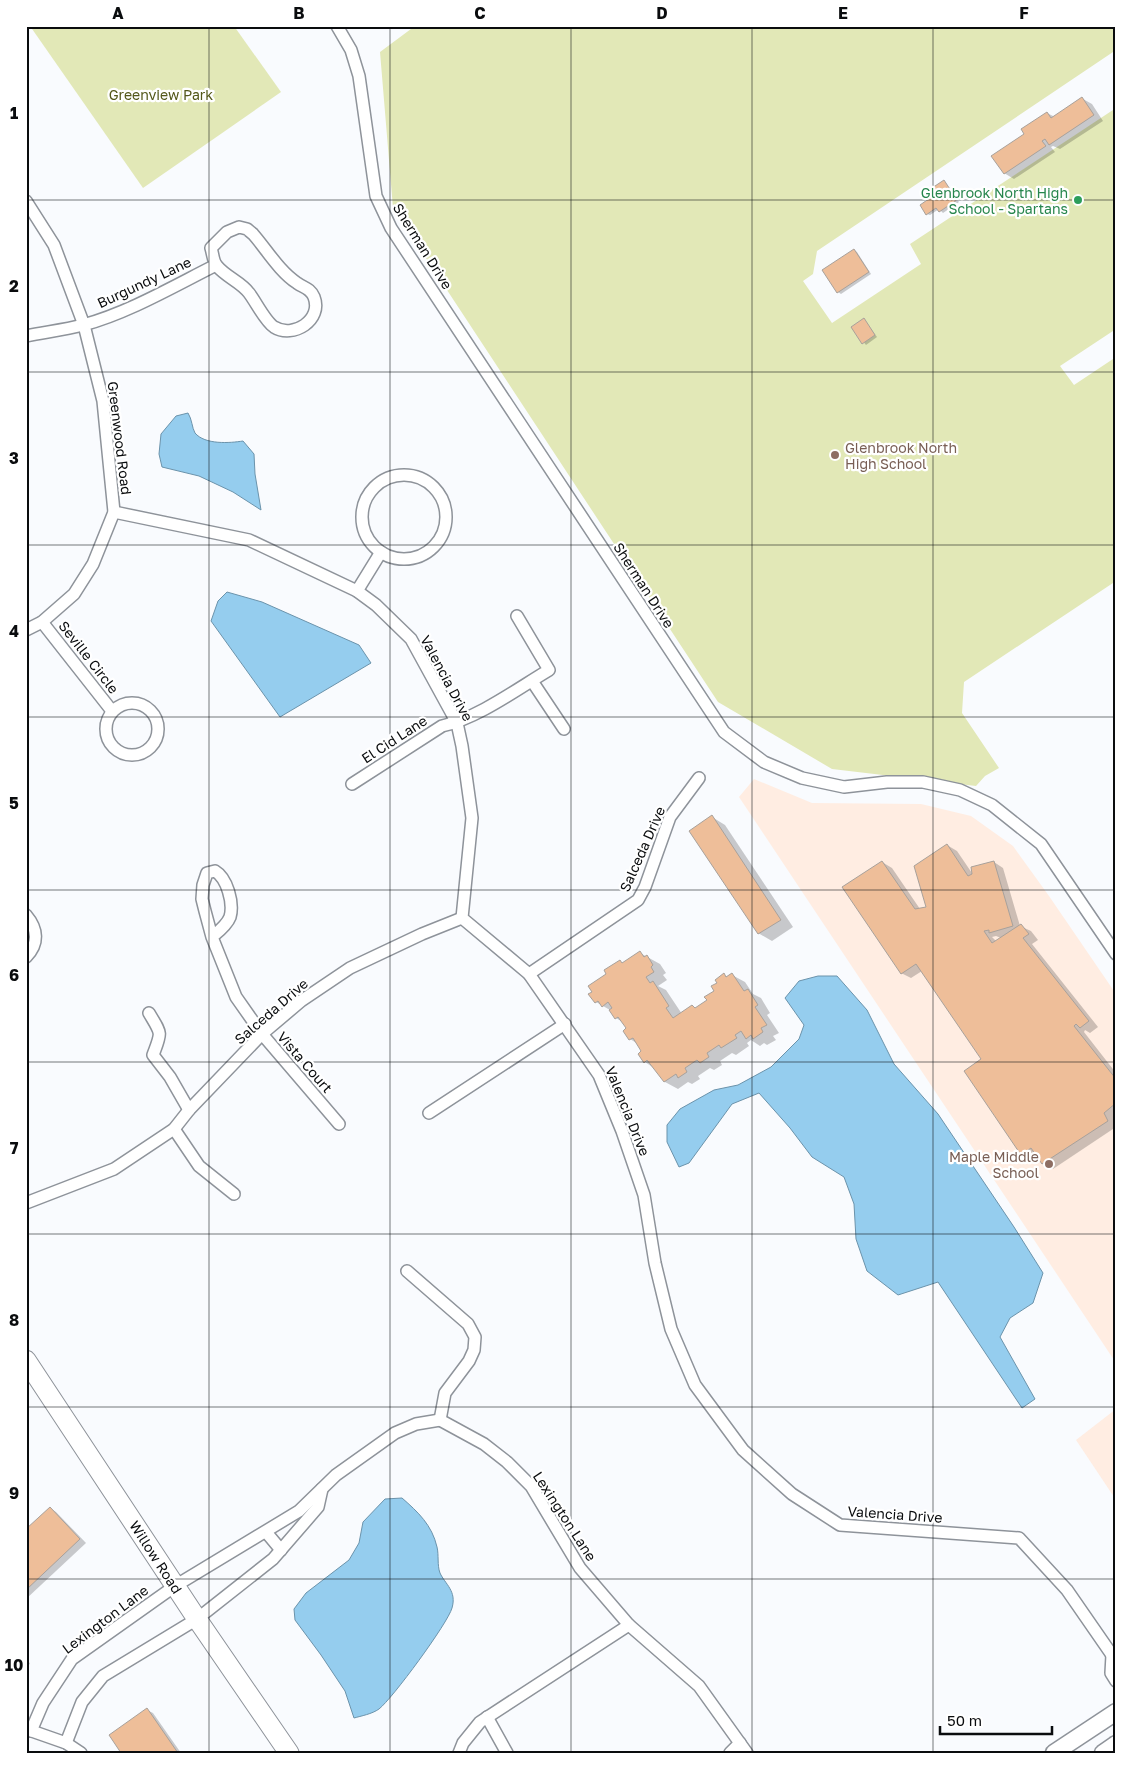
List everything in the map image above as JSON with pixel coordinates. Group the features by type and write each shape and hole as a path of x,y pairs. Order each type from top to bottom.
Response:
{"main road":[{"name":"Willow Road","path":"26,1360 197,1619 289,1753"},
{"path":"1054,1753 1116,1712"},
{"path":"1103,1753 1116,1744"}],"street":[{"name":"Sherman Drive","path":"337,26 351,50 359,76 376,196 391,228 724,732 764,762 802,778 844,786 887,782 923,782 960,790 992,805 1041,844 1116,954"},
{"name":"Greenwood Road","path":"26,201 54,245 84,325 103,400 114,512 93,564 74,594 42,622 26,630"},
{"path":"239,228 247,229 288,275 297,283 308,288 314,298 316,310 312,318 296,330 285,332 273,326 248,291 216,265 211,248 218,239 227,232 239,228"},
{"name":"Burgundy Lane","path":"26,336 84,325 137,305 216,265"},
{"path":"399,474 413,475 427,481 437,490 444,501 445,527 440,540 431,550 420,556 406,559 393,557 381,552 371,542 364,529 362,514 365,500 373,488 385,479 399,474"},
{"name":"Valencia Drive","path":"114,512 249,540 357,591 376,605 411,639 457,723 462,746 472,818 462,918 528,974 600,1075 644,1195 655,1263 671,1329 695,1384 743,1450 792,1494 840,1526 1019,1538 1068,1590 1114,1656 1111,1674 1116,1681"},
{"path":"357,591 381,552"},
{"name":"El Cid Lane","path":"352,784 442,726 457,723 550,670 517,616"},
{"name":"Seville Circle","path":"42,622 112,711"},
{"path":"532,681 564,729"},
{"name":"Seville Circle","path":"126,702 143,704 150,709 158,724 156,740 151,747 135,755 117,751 110,745 106,737 105,727 107,718 112,711 126,702"},
{"name":"Salceda Drive","path":"528,974 638,900 645,887 670,817 699,778"},
{"name":"Vista Court","path":"212,938 230,918 231,904 221,874 215,871 207,873 203,885 202,899 212,938 236,997 262,1034 339,1124"},
{"path":"26,915 32,922 36,939 33,949 26,957"},
{"name":"Salceda Drive","path":"26,1203 114,1169 174,1129 189,1110 262,1034 301,1000 350,968 422,934 462,918"},
{"path":"149,1013 160,1030 161,1037 153,1055 170,1077 189,1110"},
{"path":"429,1113 565,1024"},
{"path":"174,1129 199,1166 234,1194"},
{"path":"407,1271 468,1324 475,1337 474,1350 469,1361 444,1393 440,1420"},
{"name":"Lexington Lane","path":"29,1730 43,1703 72,1659 175,1586 299,1511 336,1475 395,1433 416,1424 440,1420 484,1444 507,1462 530,1486 580,1568 629,1625 699,1686 743,1748"},
{"path":"66,1742 82,1702 103,1676 197,1619 273,1560 318,1507 322,1488"},
{"path":"266,1532 281,1550"},
{"path":"460,1753 463,1743 480,1722 629,1625"},
{"path":"487,1717 507,1753"},
{"path":"29,1730 66,1742 81,1753"},
{"path":"730,1753 743,1748"}],"shaded area":[{"name":"Maple Middle School","path":"754,779 812,803 921,804 971,816 1013,846 1116,994 1116,1363 739,797"},
{"path":"1116,1409 1116,1500 1076,1440"}],"green space":[{"name":"Greenview Park","path":"30,26 234,26 281,92 143,188"},
{"name":"Glenbrook North High School","path":"415,26 1116,26 1116,50 817,251 813,274 803,281 832,323 921,264 910,244 1116,108 1116,329 1060,366 1074,385 1116,357 1116,581 964,682 962,713 999,768 985,776 976,786 832,769 718,702 393,208 380,52"}],"water":[{"path":"188,413 194,431 199,437 218,442 243,441 254,454 261,510 233,492 199,476 162,467 159,454 161,434 176,416"},
{"path":"227,592 262,602 359,645 371,663 280,717 211,621 218,601"},
{"path":"818,976 837,976 867,1010 894,1064 938,1114 1043,1273 1033,1303 1010,1318 1000,1337 1035,1399 1022,1408 938,1282 898,1295 867,1271 856,1239 854,1204 844,1177 812,1157 790,1128 759,1093 732,1104 689,1163 679,1167 667,1142 667,1125 680,1109 714,1090 738,1085 771,1067 799,1039 804,1025 785,998 799,981"},
{"path":"402,1498 419,1514 432,1532 437,1547 440,1573 452,1592 452,1608 431,1644 386,1702 376,1711 354,1718 345,1691 295,1620 294,1609 306,1593 349,1560 359,1543 363,1522 385,1499"}],"building":[{"path":"1082,97 1094,115 1049,145 1045,139 1042,141 1046,146 1004,174 991,156 1024,134 1021,129 1047,112 1051,118"},
{"path":"944,180 957,200 939,212 936,208 926,215 920,205 930,198 926,192"},
{"path":"854,249 869,272 837,293 822,270"},
{"path":"864,318 875,335 862,344 851,327"},
{"path":"712,815 781,920 758,934 689,831"},
{"path":"947,844 968,876 972,874 971,867 994,861 1013,926 989,933 989,930 984,931 992,943 1021,924 1029,934 1023,938 1089,1021 1080,1028 1076,1024 1074,1026 1116,1079 1116,1103 1104,1113 1108,1121 1042,1164 1031,1148 1021,1155 964,1071 981,1059 916,964 901,974 842,887 882,861 915,909 926,907 914,866"},
{"path":"640,951 644,957 647,955 653,965 651,967 654,972 646,977 650,983 653,981 669,1006 666,1008 673,1018 692,1005 695,1008 707,1000 704,997 714,991 711,986 717,983 715,980 724,973 726,977 732,973 744,991 748,989 758,1005 755,1007 767,1025 761,1028 763,1032 753,1039 751,1035 746,1039 741,1031 735,1035 737,1038 721,1048 719,1045 707,1053 709,1057 700,1063 697,1060 685,1068 687,1072 678,1078 676,1074 664,1082 647,1060 644,1063 638,1054 641,1051 633,1038 629,1040 623,1031 626,1028 618,1017 615,1019 609,1010 612,1008 608,1002 602,1007 598,1001 595,1003 588,994 592,992 588,986 606,974 604,970 620,960 622,963"},
{"path":"50,1507 80,1539 26,1590 26,1529"},
{"path":"147,1708 178,1753 121,1753 109,1735"}],"place":[{"name":"Glenbrook North High School - Spartans","path":"1078,200"},
{"name":"Glenbrook North High School","path":"835,455"},
{"name":"Maple Middle School","path":"1049,1164"}]}
